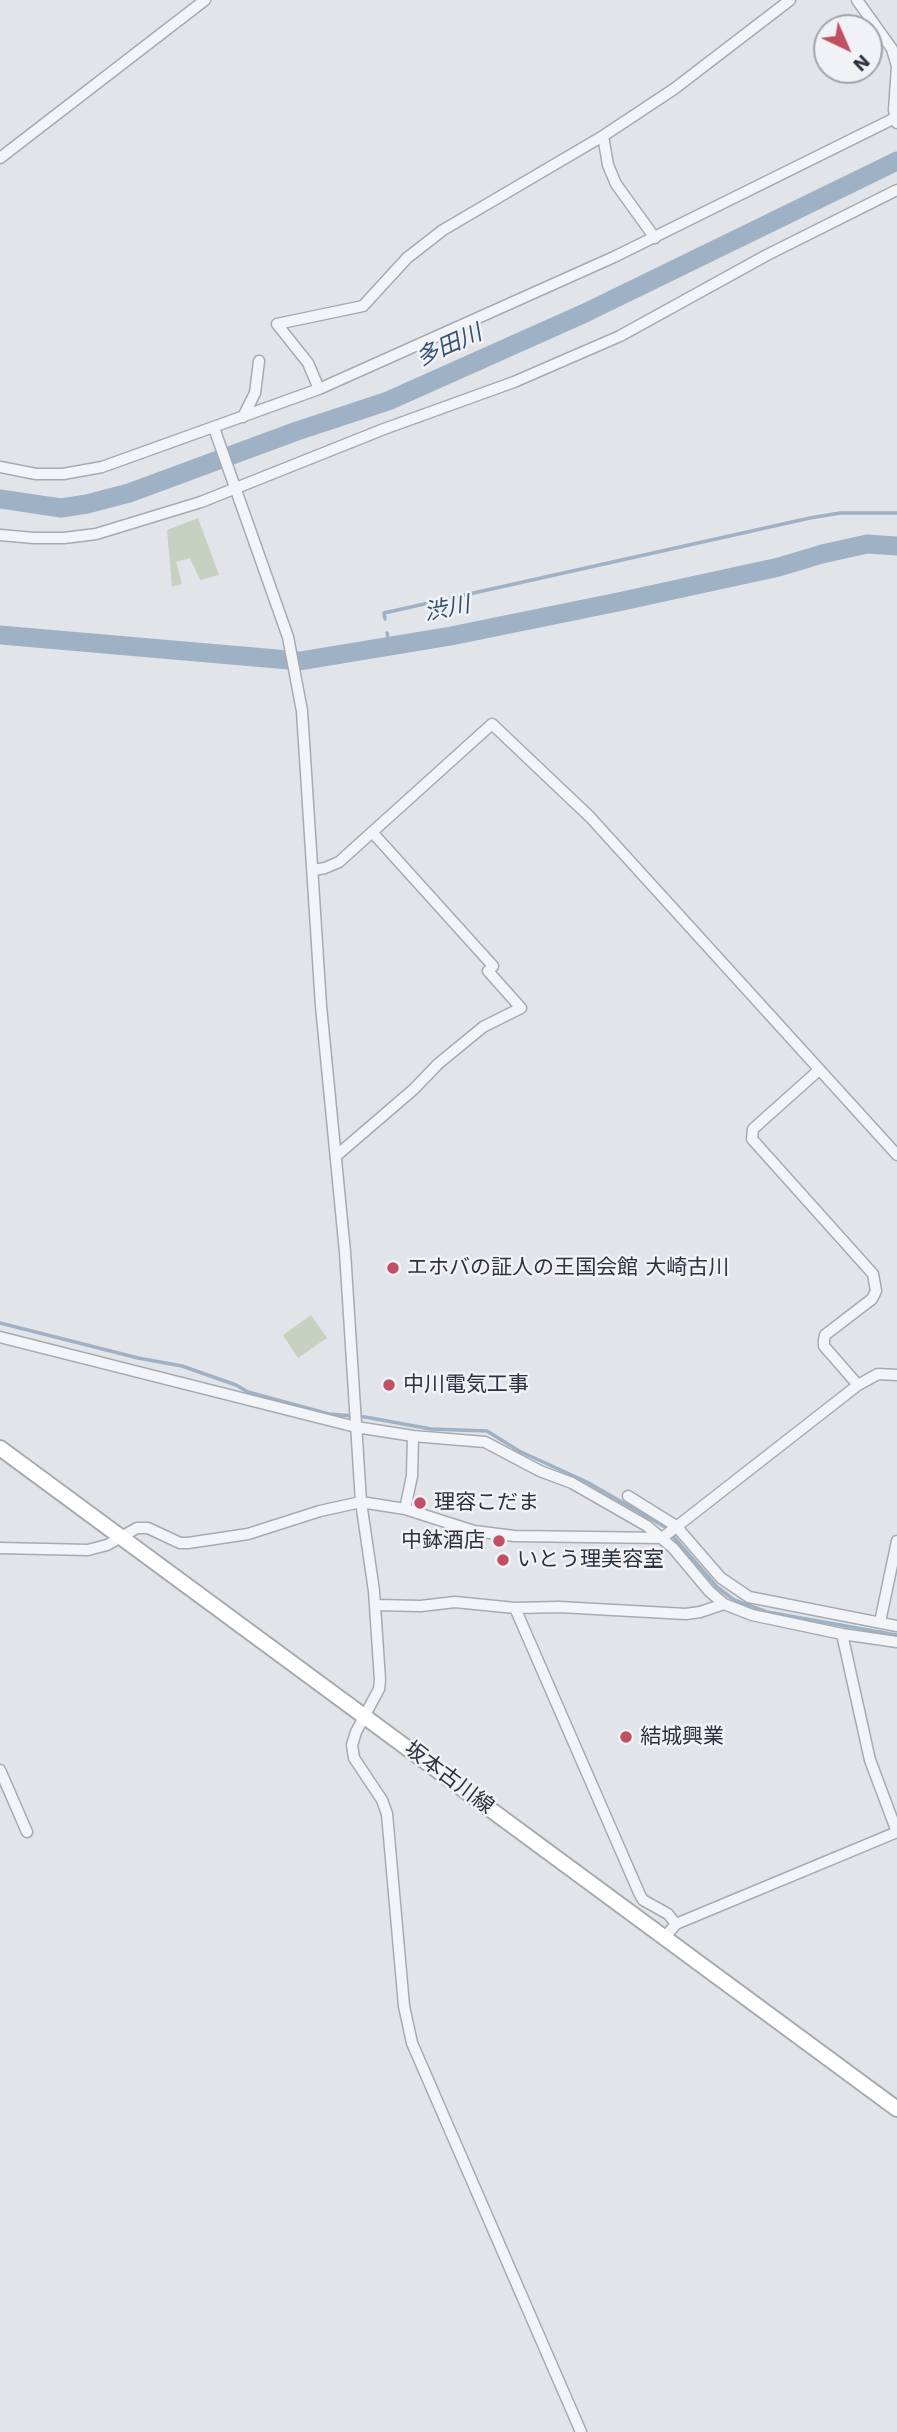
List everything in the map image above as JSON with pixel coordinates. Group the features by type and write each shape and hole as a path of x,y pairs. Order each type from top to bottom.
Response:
{"main road":[{"name":"坂本古川線","path":"0,1448 897,2109"}],"street":[{"path":"0,158 205,0"},
{"path":"319,389 308,363 277,324 363,306 407,258 443,230 603,136 674,89 790,0"},
{"path":"0,467 36,474 63,474 102,467 216,432 243,417 319,389 655,238 896,120 897,66 892,49 857,0"},
{"path":"603,136 608,165 617,184 655,238"},
{"path":"0,535 64,538 96,534 188,506 236,485 514,382 620,335 723,278 897,190"},
{"path":"243,417 255,393 259,361"},
{"path":"216,432 289,641 302,711 321,1006 336,1156 361,1502 375,1605 380,1680 379,1689 352,1745 354,1758 382,1800 387,1814 404,2006 412,2043 581,2432"},
{"path":"314,870 325,869 339,862 492,724 590,817 897,1155"},
{"path":"336,1156 483,1027 521,1008 488,971 493,966 372,832"},
{"path":"819,1070 753,1129 752,1139 873,1274 876,1291 872,1299 825,1335 824,1340 824,1346 858,1385"},
{"path":"0,1337 355,1424 413,1436 485,1443 669,1532 709,1591 724,1604 752,1615 897,1642"},
{"path":"0,1548 88,1550 107,1545 137,1528 148,1528 180,1543 188,1543 248,1534 320,1511 361,1502 405,1509 464,1529 500,1534 669,1532 858,1385 878,1374 897,1375"},
{"path":"405,1509 412,1476 413,1436"},
{"path":"628,1496 721,1578 749,1597 897,1626"},
{"path":"880,1622 897,1541"},
{"path":"375,1605 421,1606 455,1602 515,1608 559,1607 686,1614 724,1604"},
{"path":"515,1608 640,1895 668,1914 676,1924"},
{"path":"665,1937 676,1924 897,1832 870,1760 845,1633 849,1617"},
{"path":"0,1770 27,1832"}],"green space":[{"path":"198,518 219,575 200,580 190,558 176,562 182,584 172,587 167,530"},
{"path":"311,1315 327,1338 298,1358 283,1335"}],"waterway":[{"name":"多田川","path":"0,499 61,508 87,504 129,493 297,431 388,401 585,313 897,161"},
{"path":"385,619 384,613 810,518 840,513 897,513"},
{"name":"渋川","path":"0,635 300,661 451,636 618,602 779,567 867,544 897,546"},
{"path":"387,633 390,647"},
{"path":"0,1323 138,1358 182,1366 236,1385 248,1392 329,1414 365,1417 431,1429 487,1431 519,1451 587,1482 665,1527 717,1587 734,1600 767,1612 897,1635"}],"place":[{"name":"エホバの証人の王国会館 大崎古川","path":"393,1268"},
{"name":"中川電気工事","path":"389,1385"},
{"name":"理容こだま","path":"420,1503"},
{"name":"中鉢酒店","path":"499,1541"},
{"name":"いとう理美容室","path":"503,1560"},
{"name":"結城興業","path":"626,1737"}]}
